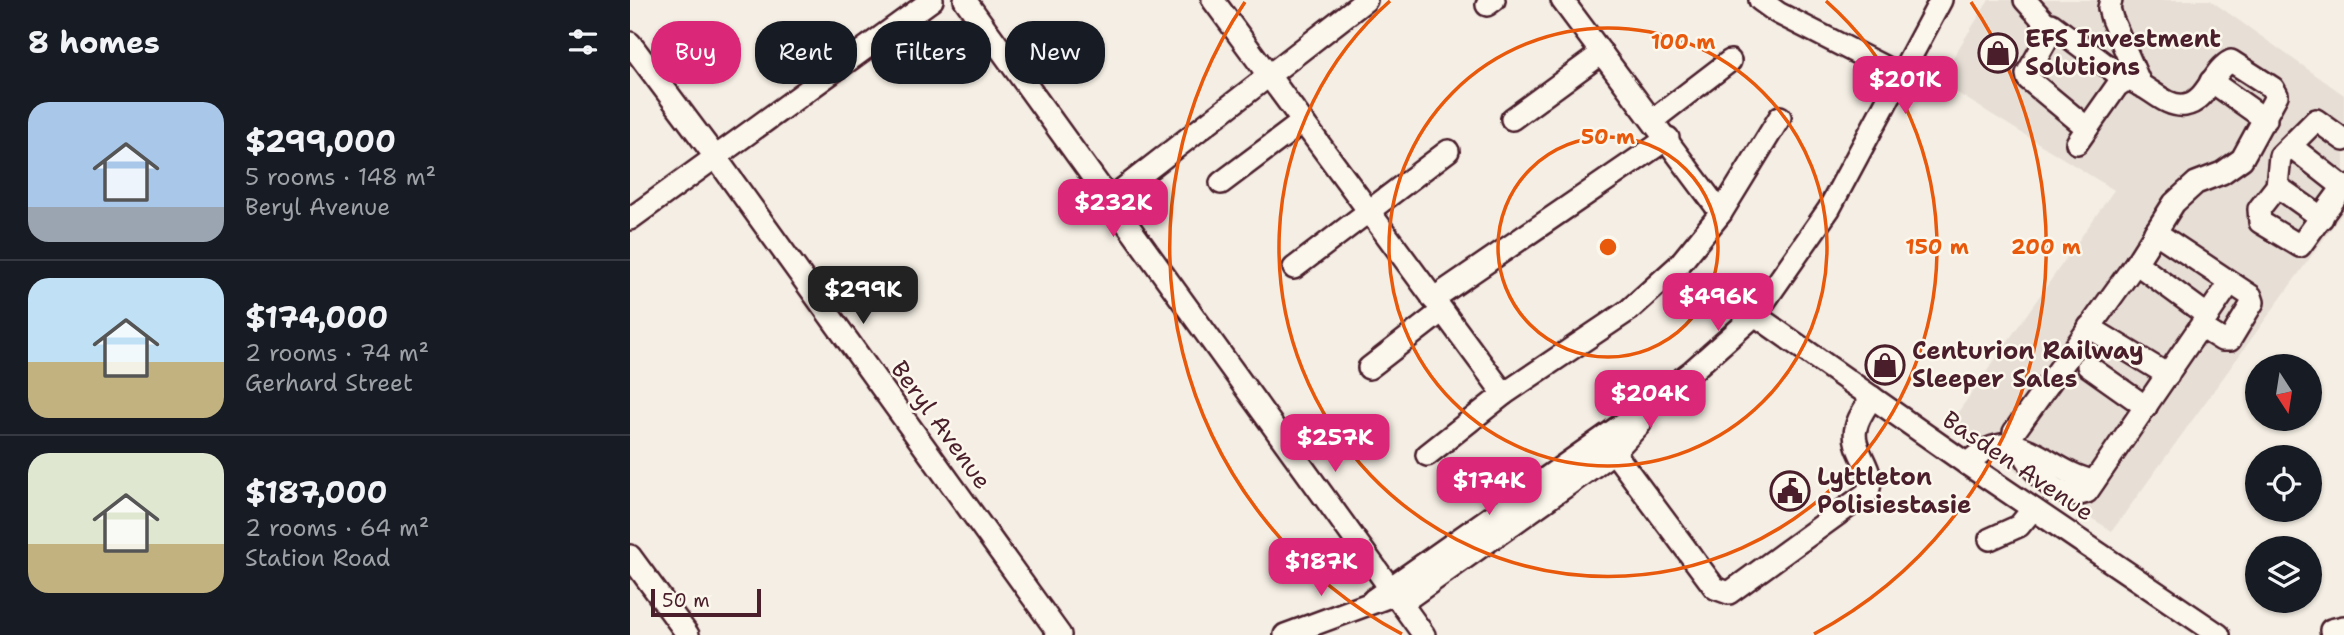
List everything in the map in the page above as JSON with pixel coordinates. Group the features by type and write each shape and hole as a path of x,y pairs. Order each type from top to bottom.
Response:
{"street":[{"path":"630,219 932,0"},
{"path":"965,0 1295,453 1312,469 1400,590 1437,635"},
{"path":"1213,0 1301,123 1504,394"},
{"path":"1110,199 1366,0"},
{"path":"1562,0 1668,138 1721,214"},
{"path":"1760,0 1902,76"},
{"path":"1760,317 1829,209 1941,0"},
{"path":"1285,635 1449,572 1699,377 1760,317 1860,172 1949,0"},
{"path":"1967,464 1977,454 2018,440 2089,327 2184,192 2196,183 2234,167 2254,142 2277,100 2275,90 2236,62 2221,67 2198,99 2189,105 2177,106 2133,83 2051,24 2025,0"},
{"path":"2111,0 2110,14 2133,83"},
{"path":"2051,24 2052,33 2026,74 2082,136 2117,86 2133,83"},
{"name":"Beryl Avenue","path":"630,43 715,155 1059,635"},
{"path":"1512,119 1602,53"},
{"path":"1653,120 1730,61"},
{"path":"2211,81 2266,120"},
{"path":"1427,455 1504,394 1629,310 1678,267 1721,214 1780,117"},
{"path":"2254,142 2286,151 2344,186 2300,246 2264,227 2258,215 2259,209 2277,186 2286,151 2316,120 2344,140"},
{"path":"1221,183 1301,123"},
{"path":"1369,368 1437,305 1668,138"},
{"path":"1294,268 1448,151"},
{"path":"2277,186 2322,218"},
{"path":"2136,263 2204,321 2222,340 2234,337 2253,302 2251,296 2155,232"},
{"path":"2018,440 2081,479 2094,481 2230,283"},
{"name":"Basden Avenue","path":"1760,317 1967,464 2219,635"},
{"path":"2089,327 2168,375"},
{"path":"2088,366 2146,407"},
{"path":"1609,445 1715,588 1729,593 1867,493 1871,475 1855,437 1856,427 1872,397"},
{"path":"1990,539 2018,526 2033,509"},
{"path":"630,556 688,635"},
{"path":"1400,590 1424,635"}],"shaded area":[{"path":"1989,0 2210,0 2344,95 2344,211 2112,531 1947,428 2114,190 1938,81"}],"place":[{"name":"EFS Investment Solutions","path":"1998,53"},
{"name":"Centurion Railway Sleeper Sales","path":"1885,365"},
{"name":"Lyttleton Polisiestasie","path":"1790,491"}]}
